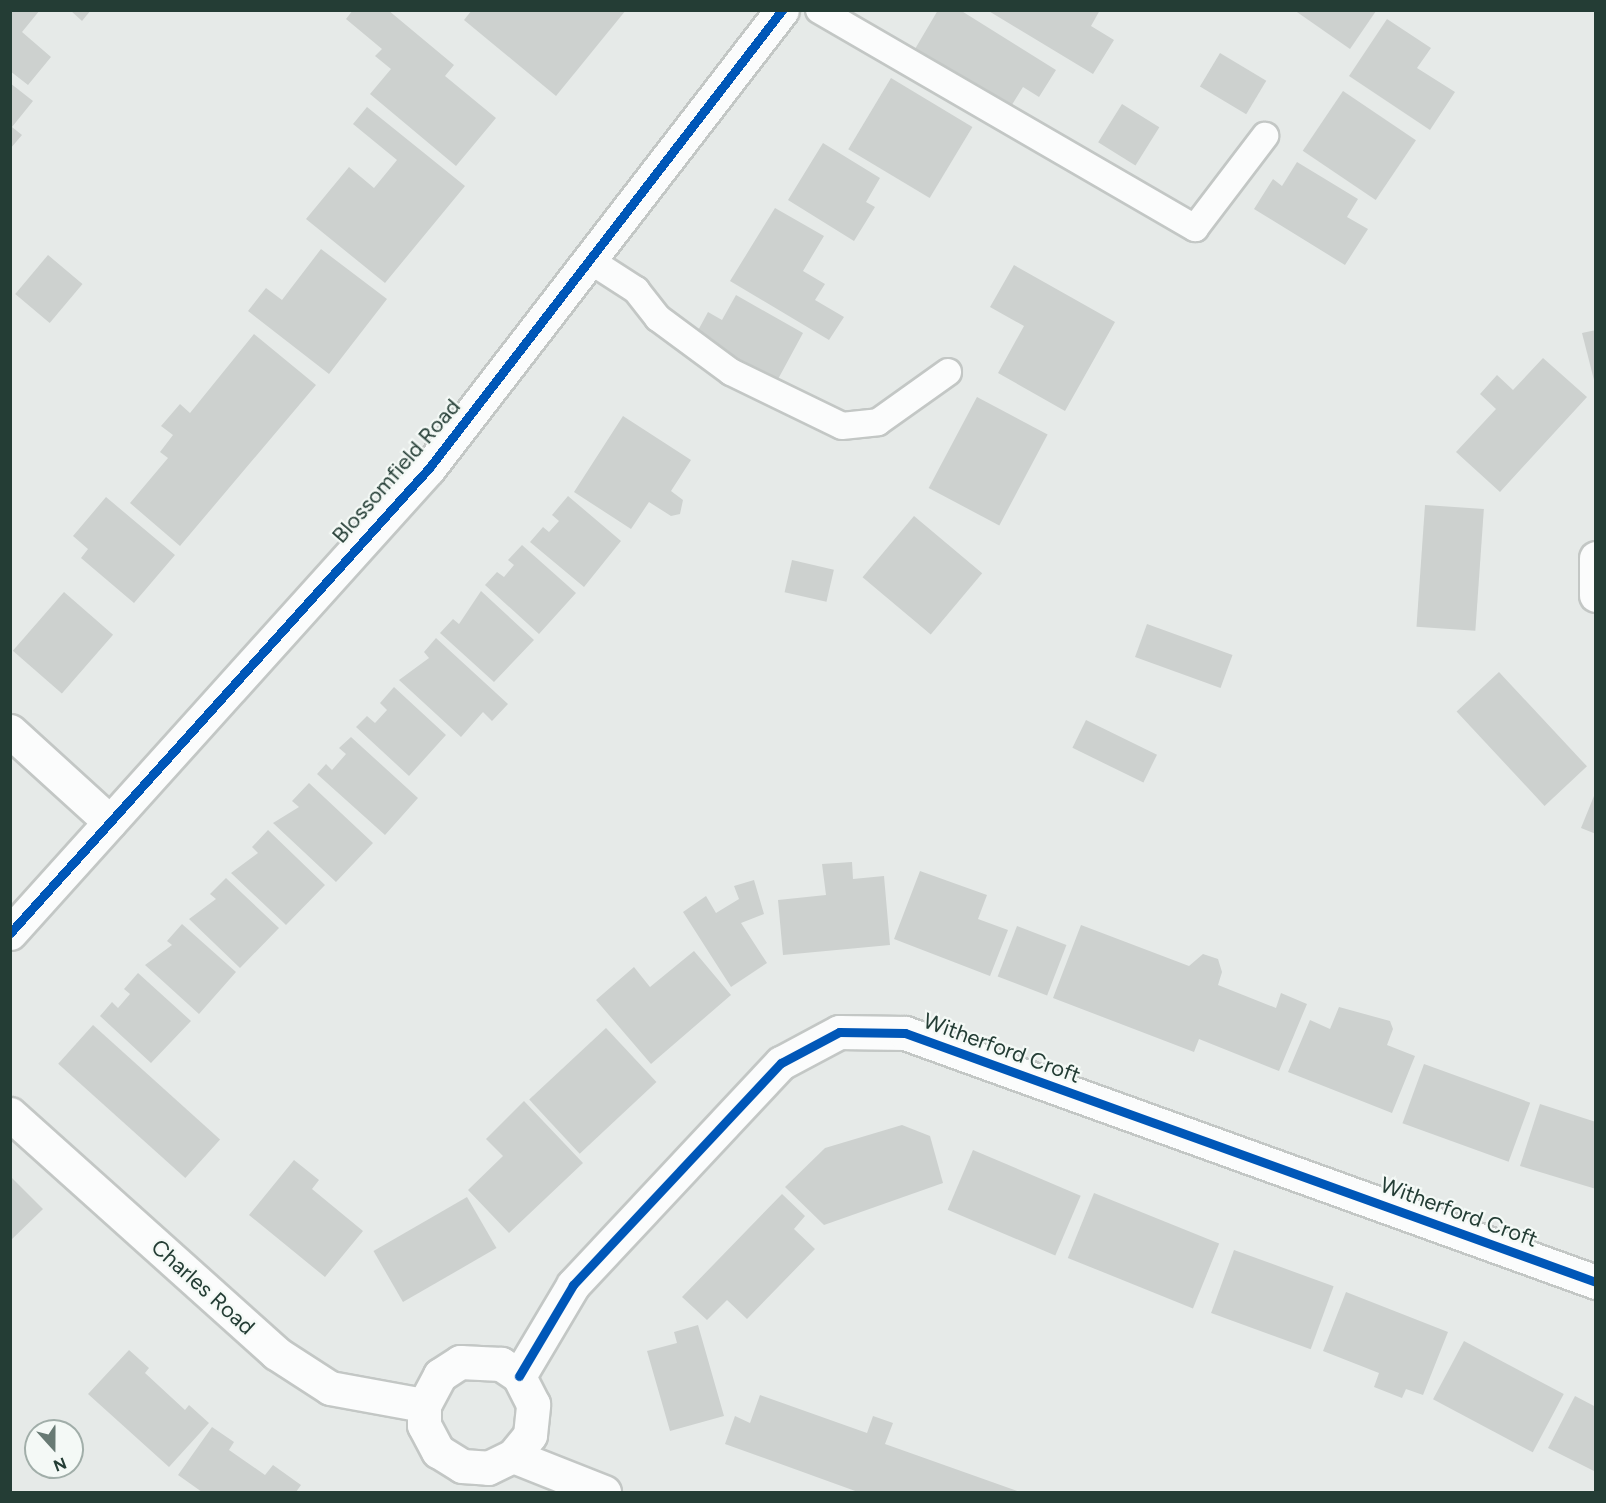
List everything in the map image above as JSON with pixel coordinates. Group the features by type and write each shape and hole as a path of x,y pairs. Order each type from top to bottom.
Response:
{"street":[{"name":"Blossomfield Road","path":"10,933 429,468 591,261 782,10"},
{"path":"1596,558 1596,595"},
{"path":"10,731 110,822"},
{"name":"Witherford Croft","path":"519,1376 573,1285 781,1063 839,1032 904,1033 1596,1282"},
{"name":"Charles Road","path":"10,1114 276,1353 330,1388 424,1405"},
{"path":"460,1362 501,1364 519,1376 533,1404 530,1435 513,1456 488,1468 462,1466 438,1451 424,1425 424,1405 440,1375 460,1362"},
{"path":"513,1456 604,1492"}],"lane":[{"path":"819,10 1195,228 1264,136"},
{"path":"591,261 636,290 658,318 732,372 842,426 878,422 948,372"}],"building":[{"path":"10,10 40,10 22,32 51,57 28,85 10,71"},
{"path":"70,10 91,10 82,21"},
{"path":"353,10 388,10 454,65 445,76 496,118 456,166 370,94 391,69 375,56 382,49 346,19"},
{"path":"472,10 626,10 556,96 464,20"},
{"path":"938,10 960,10 1056,70 1039,97 1023,87 1010,108 915,49"},
{"path":"987,10 1100,10 1091,26 1114,40 1093,74"},
{"path":"1294,10 1375,10 1376,11 1350,49"},
{"path":"1387,19 1431,48 1417,68 1455,92 1430,130 1349,76"},
{"path":"1220,53 1266,81 1246,114 1200,86"},
{"path":"891,78 972,127 930,198 848,149"},
{"path":"10,83 33,101 12,127 22,135 10,149"},
{"path":"1343,91 1416,140 1376,200 1303,151"},
{"path":"1122,104 1159,127 1135,165 1098,142"},
{"path":"367,107 465,186 385,283 306,219 349,167 374,188 397,160 353,124"},
{"path":"823,143 880,178 866,202 875,207 854,241 788,200"},
{"path":"1297,162 1358,199 1347,217 1368,229 1345,265 1254,209 1273,179 1282,186"},
{"path":"775,208 824,236 803,271 825,284 815,300 844,317 829,340 730,281"},
{"path":"321,249 387,299 329,374 248,311 266,288 282,300"},
{"path":"48,255 82,284 50,323 15,294"},
{"path":"1014,265 1115,322 1065,411 998,373 1024,326 990,307"},
{"path":"736,295 803,333 777,381 695,336 708,312 722,320"},
{"path":"1596,330 1596,384 1595,384 1582,333"},
{"path":"254,334 316,385 180,546 130,503 168,458 160,452 173,435 161,426 180,404 190,413"},
{"path":"1543,358 1587,397 1500,492 1456,452 1496,409 1480,394 1497,375 1513,390"},
{"path":"977,397 1048,435 999,526 929,488"},
{"path":"623,416 691,460 671,491 683,500 680,514 671,516 649,502 631,529 574,492"},
{"path":"568,496 621,541 584,587 530,542 543,527 549,532 559,521 552,515"},
{"path":"106,497 175,555 134,603 81,558 88,549 73,536"},
{"path":"1425,505 1484,509 1475,631 1416,627"},
{"path":"914,516 982,573 931,634 863,577"},
{"path":"522,545 576,593 539,634 485,585 497,572 504,577 514,565 508,560"},
{"path":"792,560 834,570 826,602 785,592"},
{"path":"481,591 534,640 494,682 440,633 453,619 459,624"},
{"path":"64,592 113,635 62,694 13,651"},
{"path":"1147,624 1233,655 1221,688 1135,657"},
{"path":"436,638 508,704 492,721 483,712 461,737 399,680 429,658 424,652"},
{"path":"1499,672 1587,766 1545,806 1457,712"},
{"path":"394,687 446,735 409,776 356,727 367,716 375,723 387,710 380,703"},
{"path":"1086,720 1157,755 1143,782 1072,748"},
{"path":"351,737 418,798 385,835 317,774 326,764 332,770 346,754 339,748"},
{"path":"309,783 373,843 336,882 273,823 299,807 292,801"},
{"path":"1596,791 1596,834 1581,828"},
{"path":"268,830 325,885 286,925 231,873 258,853 252,847"},
{"path":"852,862 853,879 884,876 890,945 783,955 778,900 826,895 822,864"},
{"path":"920,871 987,895 978,919 1008,930 990,976 894,939"},
{"path":"226,878 279,928 240,968 189,919 216,899 210,894"},
{"path":"754,880 764,914 741,923 767,963 731,987 683,912 706,896 716,913 739,899 734,886"},
{"path":"182,924 236,972 199,1014 145,965 172,945 167,941"},
{"path":"1081,925 1189,966 1203,954 1218,959 1222,972 1218,985 1276,1008 1281,993 1307,1004 1279,1071 1199,1039 1194,1052 1053,998"},
{"path":"1017,926 1066,945 1047,995 998,976"},
{"path":"694,951 731,995 651,1064 596,1000 634,967 650,987"},
{"path":"138,973 191,1021 151,1063 100,1016 112,1002 118,1008 130,994 124,989"},
{"path":"1339,1007 1390,1021 1393,1029 1387,1045 1415,1056 1392,1113 1288,1072 1310,1020 1330,1029"},
{"path":"93,1025 220,1139 185,1178 58,1064"},
{"path":"606,1028 656,1082 580,1154 529,1100"},
{"path":"1424,1064 1530,1103 1509,1162 1402,1123"},
{"path":"524,1101 583,1163 509,1233 468,1190 503,1156 486,1139"},
{"path":"1540,1104 1596,1122 1596,1189 1520,1166"},
{"path":"902,1125 930,1136 943,1183 824,1225 785,1187 825,1148"},
{"path":"973,1150 1081,1196 1055,1256 948,1210"},
{"path":"294,1160 319,1180 312,1189 363,1231 325,1277 249,1215"},
{"path":"10,1176 43,1209 10,1241"},
{"path":"1094,1193 1219,1244 1193,1308 1068,1258"},
{"path":"782,1194 805,1216 794,1229 815,1249 747,1319 727,1300 707,1320 682,1297"},
{"path":"467,1197 496,1248 403,1302 373,1251"},
{"path":"1234,1250 1334,1286 1311,1349 1211,1313"},
{"path":"1346,1292 1448,1332 1423,1395 1406,1389 1402,1398 1374,1387 1379,1373 1323,1351"},
{"path":"698,1325 724,1416 670,1431 647,1351 677,1343 674,1332"},
{"path":"1464,1341 1564,1394 1533,1452 1433,1399"},
{"path":"129,1350 149,1368 145,1373 185,1410 189,1405 209,1423 169,1467 88,1394"},
{"path":"760,1395 867,1433 873,1416 893,1423 885,1444 1020,1492 858,1492 725,1444 735,1416 750,1423"},
{"path":"1575,1396 1596,1407 1596,1472 1548,1448"},
{"path":"212,1427 234,1442 229,1450 265,1475 273,1465 301,1485 296,1492 202,1492 178,1475"}],"cycle path":[{"path":"10,933 429,468 782,10"},
{"path":"519,1376 573,1285 781,1063 839,1032 905,1033 1596,1282"}]}
